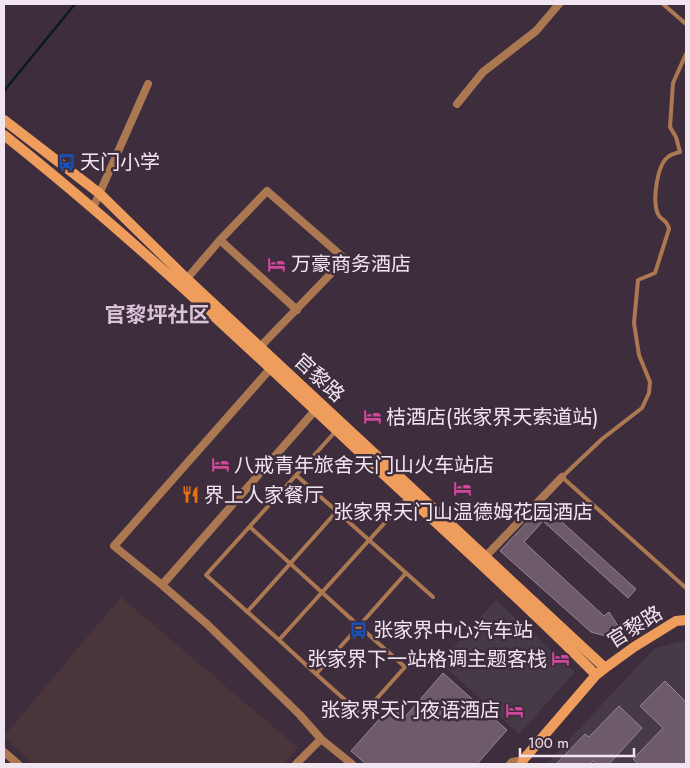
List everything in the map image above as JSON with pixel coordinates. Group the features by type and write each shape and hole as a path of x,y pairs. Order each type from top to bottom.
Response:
{"main road":[{"name":"官黎路","path":"7,122 99,193 184,282 482,560 596,675"},
{"name":"官黎路","path":"4,135 184,282"},
{"name":"官黎路","path":"257,350 270,369 318,407 336,430 408,497 605,668"},
{"name":"官黎路","path":"522,762 596,675 634,647 676,621 686,620"}],"street":[{"path":"457,104 483,72 536,31 560,4"},
{"path":"92,208 148,84"},
{"path":"184,282 267,190 345,259 257,350"},
{"path":"220,240 297,310"},
{"path":"270,369 114,546 208,625 300,714 321,739 352,764"},
{"path":"162,585 318,407"},
{"path":"482,560 562,477"},
{"path":"296,764 321,739"},
{"path":"4,752 18,764"},
{"path":"510,764 512,762 522,762"}],"lane":[{"path":"663,4 686,24"},
{"path":"686,54 673,83 671,100 670,127 676,137 680,152 667,157 661,167 654,196 658,215 667,222 669,230 655,273 638,280 634,322 639,355 650,382 649,393 642,408 602,439 562,477 686,588"},
{"path":"250,527 406,667 362,715 206,575 336,430"},
{"path":"296,474 433,597"},
{"path":"279,640 408,497"},
{"path":"247,612 337,511"},
{"path":"316,674 406,573"}],"shaded area":[{"path":"121,597 298,748 284,764 33,764 4,736"},
{"path":"496,600 575,672 519,734 440,662"},
{"path":"686,640 686,764 546,764 655,648"}],"building":[{"path":"543,505 636,589 628,598 543,521 524,542 604,616 609,612 622,632 613,638 591,632 500,551"},
{"path":"443,673 507,730 477,764 366,764 351,751 391,706 404,718"},
{"path":"665,681 686,702 686,764 638,764 633,759 663,728 640,706"},
{"path":"619,706 642,728 609,764 597,764 593,761 590,764 556,764 585,734 589,737"}],"waterway":[{"path":"4,91 75,4"}],"place":[{"name":"天门小学","path":"66,162"},
{"name":"万豪商务酒店","path":"277,264"},
{"name":"桔酒店(张家界天索道站)","path":"372,417"},
{"name":"八戒青年旅舍天门山火车站店","path":"220,465"},
{"name":"张家界天门山温德姆花园酒店","path":"463,488"},
{"name":"界上人家餐厅","path":"190,495"},
{"name":"张家界中心汽车站","path":"359,630"},
{"name":"张家界下一站格调主题客栈","path":"561,659"},
{"name":"张家界天门夜语酒店","path":"514,710"}],"district":[{"name":"官黎坪社区","path":"157,315"}]}
